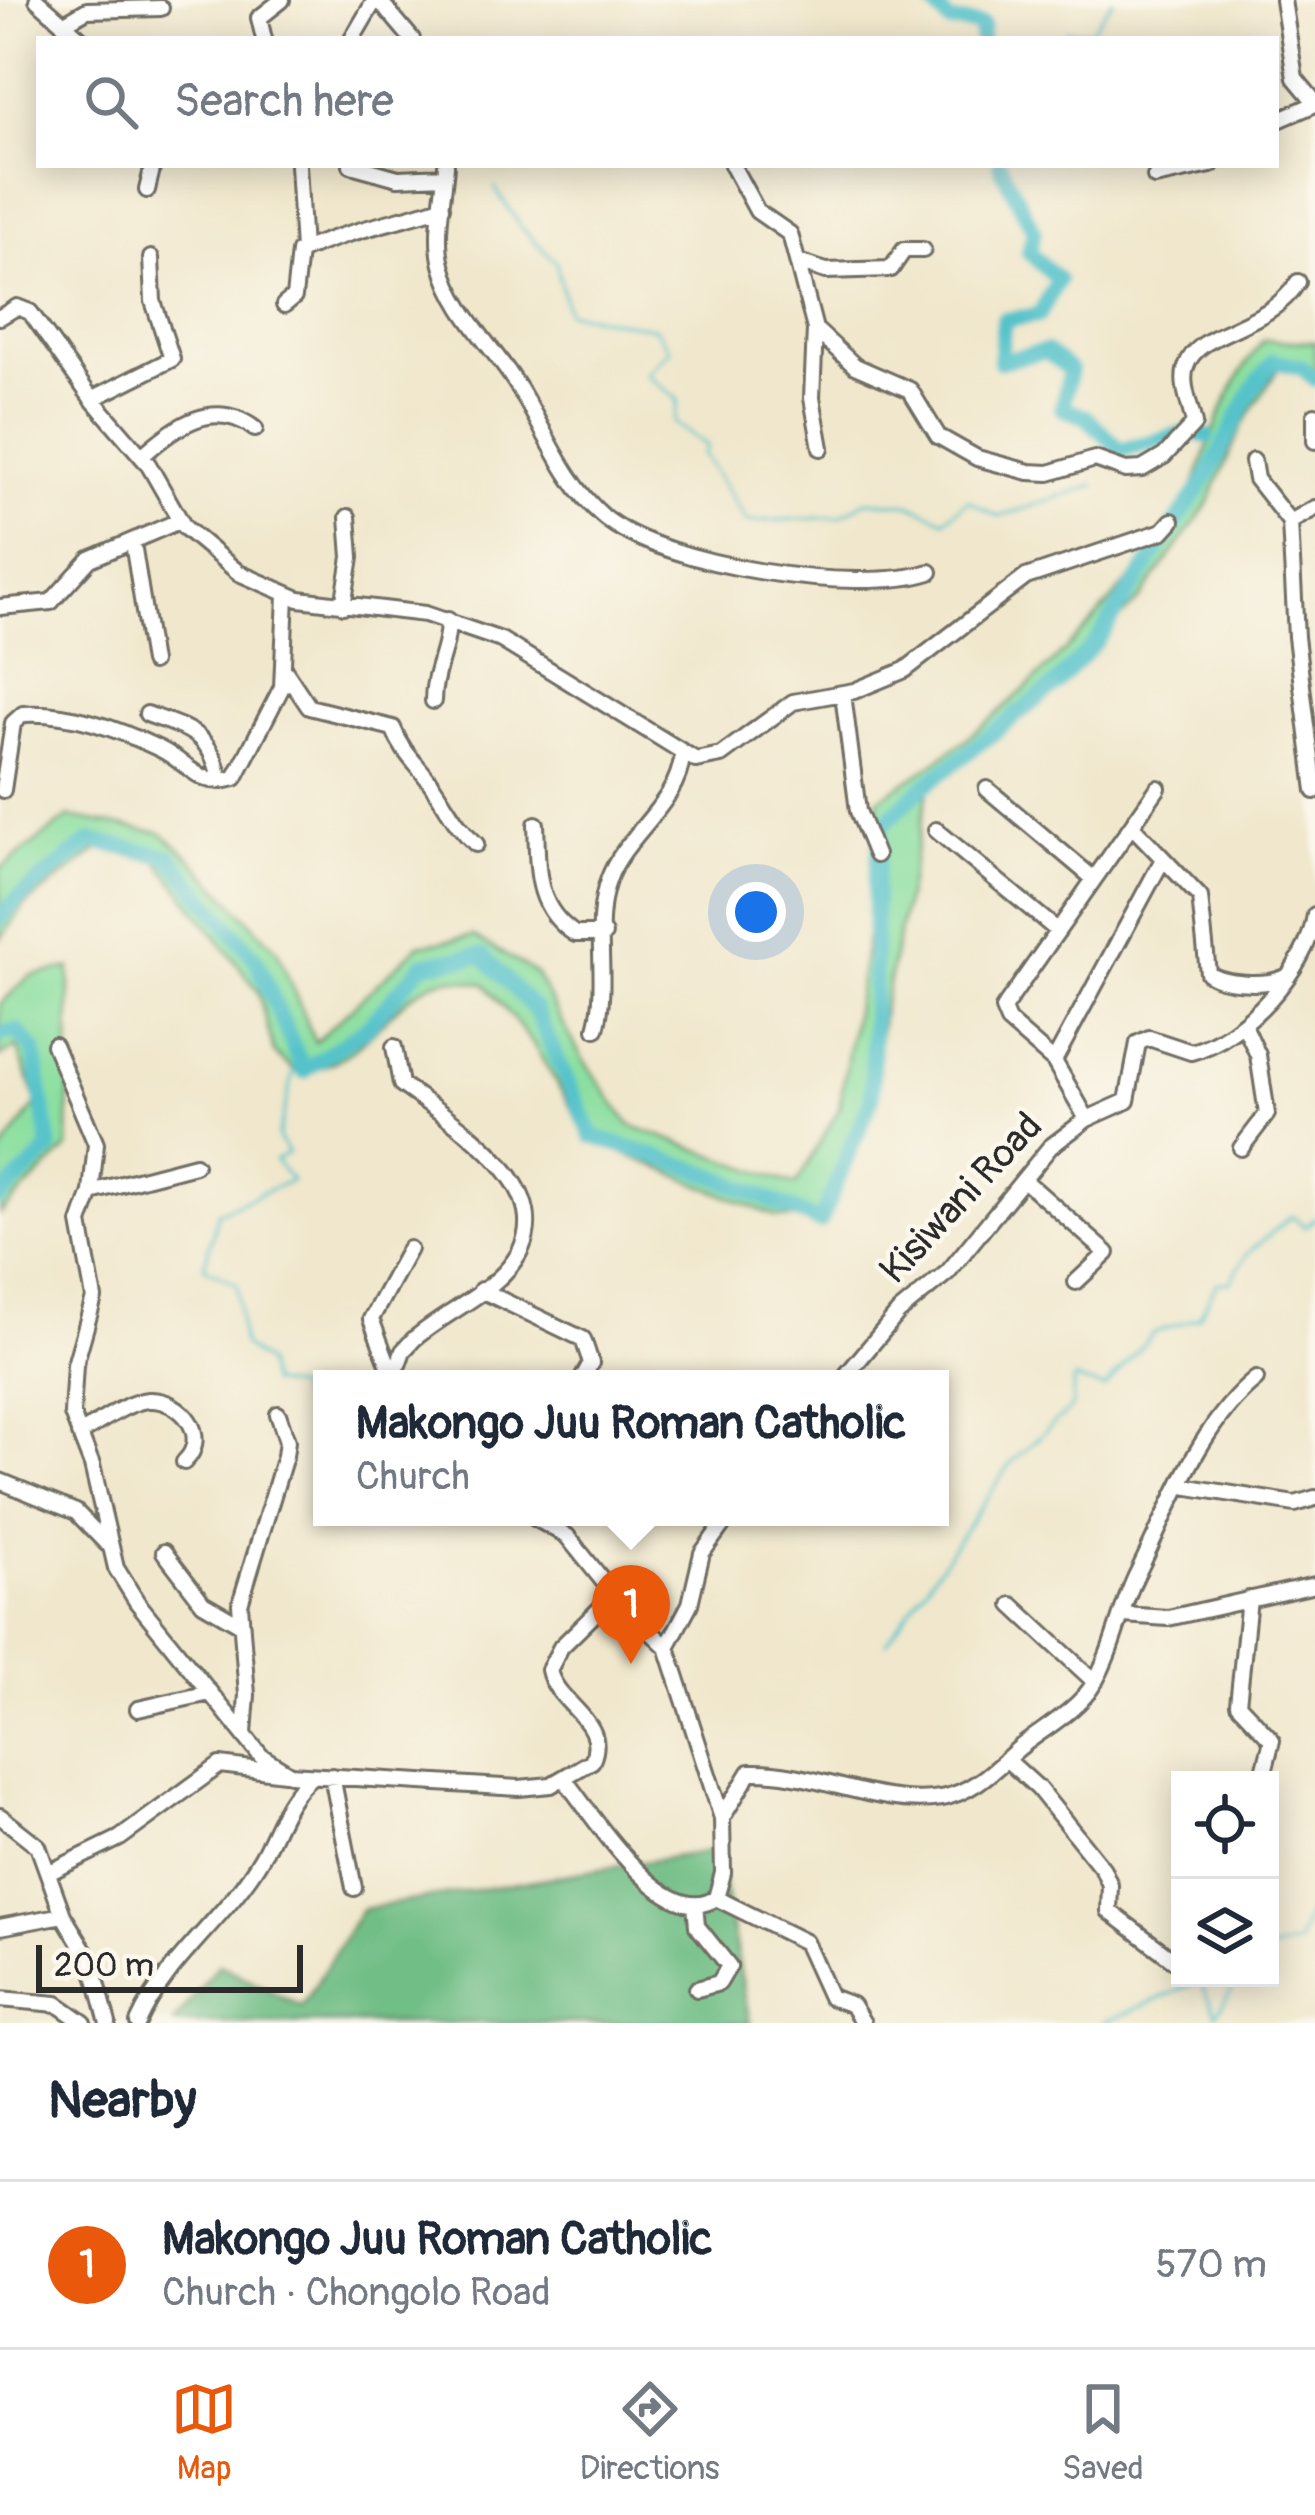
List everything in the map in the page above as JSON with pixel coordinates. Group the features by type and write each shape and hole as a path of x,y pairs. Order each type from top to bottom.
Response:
{"street":[{"path":"37,0 77,36"},
{"path":"263,36 259,18 282,0"},
{"path":"354,36 377,0 409,36"},
{"path":"1279,120 1315,103 1283,67 1283,0"},
{"path":"63,24 87,10 161,8"},
{"path":"147,190 152,168"},
{"path":"284,305 293,300 294,264 303,250 298,168"},
{"path":"362,168 398,178 446,170 440,248 451,286 560,460 601,514 646,543 756,571 880,578 930,572"},
{"path":"734,168 757,211 790,234 815,329 812,398 821,448"},
{"path":"1155,177 1197,168"},
{"path":"303,250 371,230 408,213 442,207"},
{"path":"797,262 826,271 891,269 904,250 923,250"},
{"path":"92,399 172,359 153,301 151,258"},
{"path":"815,329 855,366 910,390 938,436 1003,468 1049,473 1095,459 1126,470 1142,469 1190,432 1185,369 1194,352 1207,340 1261,320 1287,300 1298,282"},
{"path":"0,317 17,307 30,312 92,399 142,456 179,521 239,573 286,596 448,620 534,656 614,705 682,757 714,759 793,702 843,694 905,670 1026,577 1163,531 1172,521"},
{"path":"142,456 174,429 210,415 227,415 255,429"},
{"path":"1315,416 1315,441"},
{"path":"1253,461 1263,490 1290,522 1297,637 1312,726 1315,791"},
{"path":"1290,522 1315,508"},
{"path":"343,606 352,557 348,518"},
{"path":"0,607 51,602 90,559 179,521"},
{"path":"133,543 152,662"},
{"path":"3,790 13,723 22,714 79,720 162,749 193,776 220,781 241,773 278,701 285,671 286,596"},
{"path":"433,701 434,674 448,646 448,620"},
{"path":"285,671 309,707 393,728 404,757 438,793 456,827 476,844"},
{"path":"843,694 858,811 876,855"},
{"path":"147,714 201,734 212,750 220,781"},
{"path":"596,1029 603,1004 604,892 612,869 674,783 682,757"},
{"path":"1087,1119 1054,1061 1008,1021 1003,1009 1158,788"},
{"path":"987,789 1094,880"},
{"path":"536,824 537,877 548,910 574,934 604,934"},
{"path":"1132,826 1200,897 1208,973 1215,980 1272,983 1288,976"},
{"path":"936,830 1058,931"},
{"path":"1054,1061 1163,859"},
{"name":"Kisiwani Road","path":"850,1370 898,1313 947,1272 1050,1147 1087,1119 1127,1100 1136,1046 1143,1040 1191,1052 1244,1025 1309,945 1315,915"},
{"path":"1241,1148 1268,1114 1258,1055 1244,1025"},
{"path":"54,1045 93,1133 91,1192 80,1238 94,1298 71,1402 95,1475 110,1549 137,1602 262,1756 290,1774"},
{"path":"394,1047 401,1084 463,1129 509,1171 521,1192 522,1241 505,1272 414,1339 397,1370"},
{"path":"91,1192 194,1165"},
{"path":"1024,1180 1107,1253 1076,1282"},
{"path":"390,1370 371,1319 409,1249"},
{"path":"481,1290 584,1339 591,1363 587,1370"},
{"path":"722,1818 750,1772 939,1798 969,1788 1078,1702 1095,1682 1137,1573 1223,1409 1256,1379"},
{"path":"79,1434 141,1401 156,1400 190,1422 198,1433 197,1444 184,1462"},
{"path":"244,1733 247,1695 241,1624 245,1580 285,1456 287,1441 278,1414"},
{"path":"0,1481 76,1512 110,1549"},
{"path":"1183,1486 1295,1504 1315,1498"},
{"path":"558,1526 667,1647 722,1818 723,1873 716,1898"},
{"path":"667,1647 690,1604 702,1553 722,1526"},
{"path":"164,1552 203,1604 241,1624"},
{"path":"1124,1615 1168,1618 1315,1586"},
{"path":"48,1873 120,1838 220,1765 311,1777 519,1788 564,1779 592,1761 596,1738 590,1724 560,1694 549,1670 562,1647 615,1594"},
{"path":"1250,1599 1237,1691 1240,1709 1272,1741 1264,1771"},
{"path":"1012,1605 1095,1682"},
{"path":"138,1708 211,1693"},
{"path":"1006,1759 1038,1788 1103,1869 1110,1885 1109,1911 1171,1958"},
{"path":"332,1776 354,1888"},
{"path":"139,2023 160,1978 245,1884 297,1790 311,1777"},
{"path":"564,1779 650,1881 673,1901 695,1905 716,1898 805,1942 830,1997 852,2006 863,2023"},
{"path":"0,1816 38,1846 63,1915 92,1963 108,2023"},
{"path":"695,1905 697,1926 729,1966 718,1982 697,1989"},
{"path":"0,1927 63,1915"},
{"path":"0,1999 57,2004 84,2023"}],"green space":[{"path":"1264,340 1315,342 1315,380 1283,361 1242,426 1208,504 1139,600 1023,711 931,777 883,1010 872,1101 824,1221 777,1217 590,1139 533,1044 485,984 451,979 427,986 343,1057 297,1073 274,1053 258,991 158,861 99,849 25,905 0,939 0,869 69,817 162,833 277,950 315,1042 419,945 474,936 535,973 582,1058 630,1125 796,1185 839,1109 880,857 878,799 948,753 1011,702 1162,546 1179,521 1235,383"},
{"path":"70,968 68,1148 0,1214 0,1154 37,1103 17,1047 0,1057 0,1004 30,976"},
{"path":"717,1850 750,2023 174,2023 219,1964 302,2007 361,1909"}],"waterway":[{"path":"929,0 950,22 983,25 981,36"},
{"path":"1064,36 1067,31 1091,31 1113,0"},
{"path":"1002,168 1034,231 1029,252 1058,280 1039,315 1004,320 1000,361 1046,351 1070,370 1062,408 1086,417 1121,450 1190,432 1207,436"},
{"path":"495,188 521,227 556,262 567,312 655,328 670,350 646,374 678,400 674,423 707,446 703,454 747,522 839,517 866,501 909,504 945,520 968,500 999,517 1095,485"},
{"path":"0,919 15,901 91,841 170,857 256,960 304,1071 367,1027 423,964 482,955 535,1010 592,1136 710,1174 820,1222 872,1098 875,885 882,826 918,791 1054,686 1096,642 1207,477 1253,388 1274,361 1302,368 1315,379"},
{"path":"0,1034 17,1031 34,1050 50,1149 0,1197"},
{"path":"297,1056 278,1138 288,1153 275,1161 292,1180 218,1212 204,1267 237,1284 242,1345 265,1363 269,1383 295,1388 313,1418"},
{"path":"887,1642 1012,1462 1072,1407 1074,1379 1105,1388 1153,1333 1199,1317 1217,1282 1230,1282 1247,1254 1291,1216 1306,1227 1315,1218"},
{"path":"1279,1949 1297,1944 1315,1896"},
{"path":"1103,2023 1186,1987"},
{"path":"1203,1987 1216,2014 1234,1987"}],"place":[{"name":"Makongo Juu Roman Catholic","path":"631,1664"}]}
